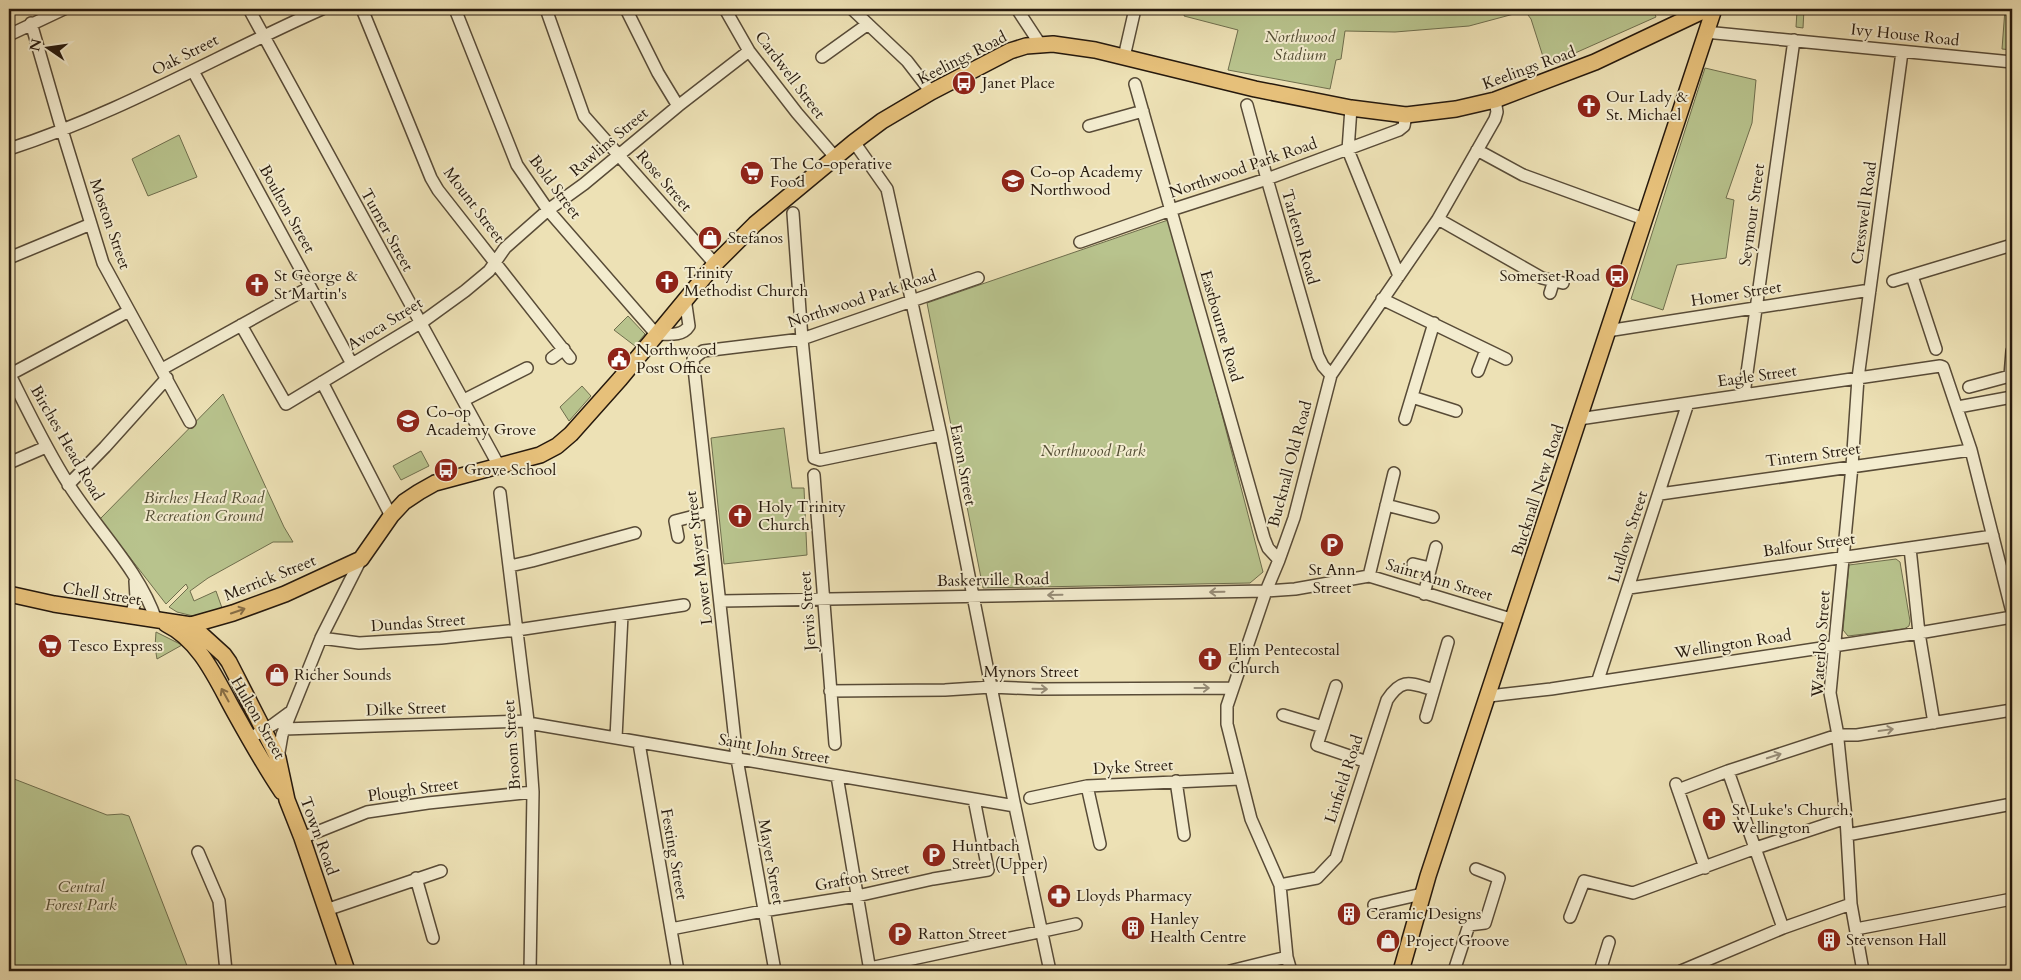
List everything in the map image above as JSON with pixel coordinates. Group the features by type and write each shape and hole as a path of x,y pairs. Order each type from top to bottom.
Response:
{"main road":[{"name":"Keelings Road","path":"361,559 391,516 404,502 436,483 540,455 557,446 571,434 602,399 715,264 755,224 835,157 882,121 931,92 1010,51 1040,44 1095,50 1255,89 1351,108 1406,115 1456,110 1495,100 1595,62 1707,9"},
{"name":"Bucknall New Road","path":"1401,967 1422,894 1489,696 1714,9"},
{"name":"Merrick Street","path":"199,626 285,594 361,559"},
{"name":"Chell Street","path":"9,594 54,604 199,626"},
{"name":"Hulton Street","path":"158,620 182,634 200,654 256,735 278,758"},
{"path":"199,626 200,654"},
{"name":"Hulton Street","path":"199,626 229,662 256,735 265,767 287,800"},
{"name":"Town Road","path":"278,758 287,800 302,838 347,971"}],"street":[{"path":"9,34 64,9"},
{"name":"Turner Street","path":"248,9 499,466"},
{"name":"Oak Street","path":"9,149 110,110 322,9"},
{"name":"Mount Street","path":"362,9 431,178 438,190 492,256 567,354 552,358"},
{"name":"Bold Street","path":"455,9 516,165 548,210 656,334"},
{"name":"Rose Street","path":"546,9 584,116 715,264"},
{"path":"626,9 658,73 678,106"},
{"name":"Cardwell Street","path":"724,9 749,51 797,113 835,157"},
{"path":"852,9 906,61 931,92"},
{"path":"1017,9 1040,44"},
{"path":"1124,57 1135,9"},
{"name":"Moston Street","path":"31,24 104,263 190,422"},
{"path":"822,57 868,24"},
{"name":"Ivy House Road","path":"1706,32 2012,62"},
{"name":"Seymour Street","path":"1744,394 1794,40"},
{"name":"Rawlins Street","path":"495,262 505,248 548,210 584,184 678,106 749,51"},
{"name":"Cresswell Road","path":"1858,378 1902,52"},
{"name":"Boulton Street","path":"193,71 352,364"},
{"name":"Eastbourne Road","path":"1139,89 1143,111 1264,538 1268,548 1279,560"},
{"name":"Bucknall Old Road","path":"1291,971 1287,958 1280,885 1251,819 1226,724 1227,706 1266,590 1294,518 1331,375 1438,219 1496,119 1495,100"},
{"name":"Tarleton Road","path":"1248,105 1267,179 1318,356 1323,366 1331,375"},
{"path":"1351,108 1348,150 1399,276"},
{"path":"1089,126 1143,111"},
{"name":"Northwood Park Road","path":"1080,242 1348,150 1399,130 1404,126 1406,115"},
{"name":"Eaton Street","path":"854,142 887,189 940,434 1050,971"},
{"path":"1477,150 1523,175 1644,219"},
{"path":"793,213 802,339 814,458 820,460 940,434"},
{"path":"1438,219 1542,278 1559,282 1550,293"},
{"path":"9,258 91,224"},
{"path":"781,228 794,226"},
{"path":"1893,281 2012,245"},
{"name":"Avoca Street","path":"240,325 286,404 419,323 489,271 495,262"},
{"path":"1912,276 1936,349"},
{"name":"Northwood Park Road","path":"696,355 703,351 802,339 978,278"},
{"path":"68,484 105,447 165,374 240,325 310,287"},
{"name":"Homer Street","path":"1607,331 1870,290"},
{"path":"656,334 681,334 687,330 689,326 685,298"},
{"path":"1382,299 1506,359"},
{"path":"9,374 129,311"},
{"path":"1405,419 1434,324"},
{"path":"1478,372 1486,350"},
{"path":"1969,387 2010,376 2012,351"},
{"name":"Lower Mayer Street","path":"696,355 693,359 737,759"},
{"name":"Eagle Street","path":"1579,420 1940,366 1944,367 1946,371 1958,407"},
{"path":"464,400 527,368"},
{"name":"Birches Head Road","path":"9,374 68,484 134,577 158,620"},
{"name":"Waterloo Street","path":"1858,378 1852,466 1830,693 1838,735 1846,818 1851,904 1863,971"},
{"path":"322,382 391,516"},
{"path":"1412,397 1456,411"},
{"path":"2012,397 1958,407 1971,450 2012,612"},
{"name":"Ludlow Street","path":"1598,680 1688,403"},
{"path":"9,463 46,446"},
{"name":"Tintern Street","path":"1660,494 1971,450"},
{"path":"1369,576 1394,473"},
{"name":"Jervis Street","path":"814,476 822,598 835,744"},
{"name":"Broom Street","path":"500,493 528,722 533,792 530,971"},
{"path":"1386,505 1434,517"},
{"path":"678,537 676,521 710,512"},
{"path":"492,518 504,518"},
{"path":"510,566 635,533"},
{"name":"Balfour Street","path":"1629,588 1993,536"},
{"path":"1424,594 1436,547"},
{"path":"1910,548 1919,633 1934,723"},
{"name":"Town Road","path":"278,758 279,744 284,729 321,638 361,559"},
{"path":"1412,564 1430,568"},
{"name":"Saint Ann Street","path":"1266,590 1295,589 1369,576 1514,620"},
{"path":"132,616 136,598 134,577"},
{"name":"Baskerville Road","path":"721,601 1266,590"},
{"name":"Dundas Street","path":"321,638 359,643 441,638 517,630 684,605"},
{"path":"616,738 622,615"},
{"name":"Wellington Road","path":"1489,696 1551,689 1598,680 1919,633 2012,617"},
{"path":"1426,717 1448,642"},
{"name":"Linfield Road","path":"1280,885 1317,878 1336,858 1387,700 1393,690 1398,686 1408,683 1434,690"},
{"path":"1336,686 1317,745 1367,762"},
{"name":"Mynors Street","path":"830,691 944,690 991,687 1039,689 1232,688"},
{"path":"1705,868 1677,787 1838,735 1857,735 2012,710"},
{"path":"256,735 291,712"},
{"path":"1283,715 1323,727"},
{"name":"Saint John Street","path":"528,722 639,743 1015,806"},
{"name":"Dilke Street","path":"284,729 528,722"},
{"name":"Festing Street","path":"639,743 678,971"},
{"name":"Mayer Street","path":"737,759 775,971"},
{"path":"1728,771 1783,928"},
{"path":"837,776 870,969 1041,930 1076,924"},
{"name":"Dyke Street","path":"1030,798 1087,786 1240,778"},
{"path":"1176,781 1184,835"},
{"path":"1087,786 1100,844"},
{"name":"Plough Street","path":"302,838 367,812 428,803 533,792"},
{"name":"Grafton Street","path":"671,929 857,896 933,879 988,870 974,799"},
{"path":"1847,835 2012,804"},
{"path":"1570,918 1584,881 1633,893 1756,848 1846,818"},
{"path":"198,852 219,902 226,971"},
{"path":"1454,971 1469,925 1484,923 1499,878 1476,869"},
{"path":"326,910 441,871"},
{"path":"416,878 433,938"},
{"path":"1374,905 1422,894"},
{"path":"1856,929 2012,899"},
{"path":"1681,971 1783,928 1851,904"},
{"path":"1600,971 1609,942"},
{"path":"1230,971 1287,958"}],"green space":[{"name":"Northwood Stadium","path":"1186,9 1653,9 1656,17 1546,66 1531,19 1525,11 1469,26 1395,32 1345,31 1341,59 1336,60 1330,89 1228,70 1238,30 1184,16"},
{"path":"1795,9 1804,9 1803,28 1796,27 1797,11"},
{"path":"2005,9 2012,9 2012,50 2002,49"},
{"path":"1705,68 1756,80 1752,123 1726,198 1734,200 1726,258 1677,265 1663,310 1631,299"},
{"path":"179,135 197,177 148,196 132,159"},
{"name":"Northwood Park","path":"1171,219 1263,572 1250,583 983,588 927,303"},
{"path":"628,316 645,334 635,346 614,330"},
{"path":"582,386 591,396 569,421 560,407"},
{"name":"Birches Head Road Recreation Ground","path":"223,394 284,527 293,542 273,542 208,578 190,591 194,601 216,591 222,608 193,616 177,612 169,607 188,588 186,584 166,604 100,519"},
{"path":"784,428 792,488 804,488 807,555 724,564 711,438"},
{"path":"421,451 429,466 401,480 393,466"},
{"path":"1896,559 1900,562 1910,621 1909,626 1904,629 1848,636 1843,630 1849,565"},
{"path":"156,632 182,645 157,659 155,647"},
{"name":"Central Forest Park","path":"9,777 107,815 122,814 129,816 189,971 9,971"}],"place":[{"name":"Janet Place","path":"964,83"},
{"name":"Our Lady & St. Michael","path":"1589,106"},
{"name":"The Co-operative Food","path":"752,173"},
{"name":"Co-op Academy Northwood","path":"1013,181"},
{"name":"Stefanos","path":"710,238"},
{"name":"Somerset Road","path":"1617,276"},
{"name":"Trinity Methodist Church","path":"667,282"},
{"name":"St George & St Martin's","path":"257,285"},
{"name":"Northwood Post Office","path":"619,359"},
{"name":"Co-op Academy Grove","path":"408,421"},
{"name":"Grove School","path":"446,470"},
{"name":"Holy Trinity Church","path":"740,516"},
{"name":"St Ann Street","path":"1332,545"},
{"name":"Tesco Express","path":"50,646"},
{"name":"Elim Pentecostal Church","path":"1210,659"},
{"name":"Richer Sounds","path":"277,675"},
{"name":"St Luke's Church, Wellington","path":"1714,819"},
{"name":"Huntbach Street (Upper)","path":"934,855"},
{"name":"Lloyds Pharmacy","path":"1059,896"},
{"name":"Ceramic Designs","path":"1349,914"},
{"name":"Hanley Health Centre","path":"1133,928"},
{"name":"Ratton Street","path":"900,934"},
{"name":"Stevenson Hall","path":"1829,940"},
{"name":"Project Groove","path":"1388,941"}]}
